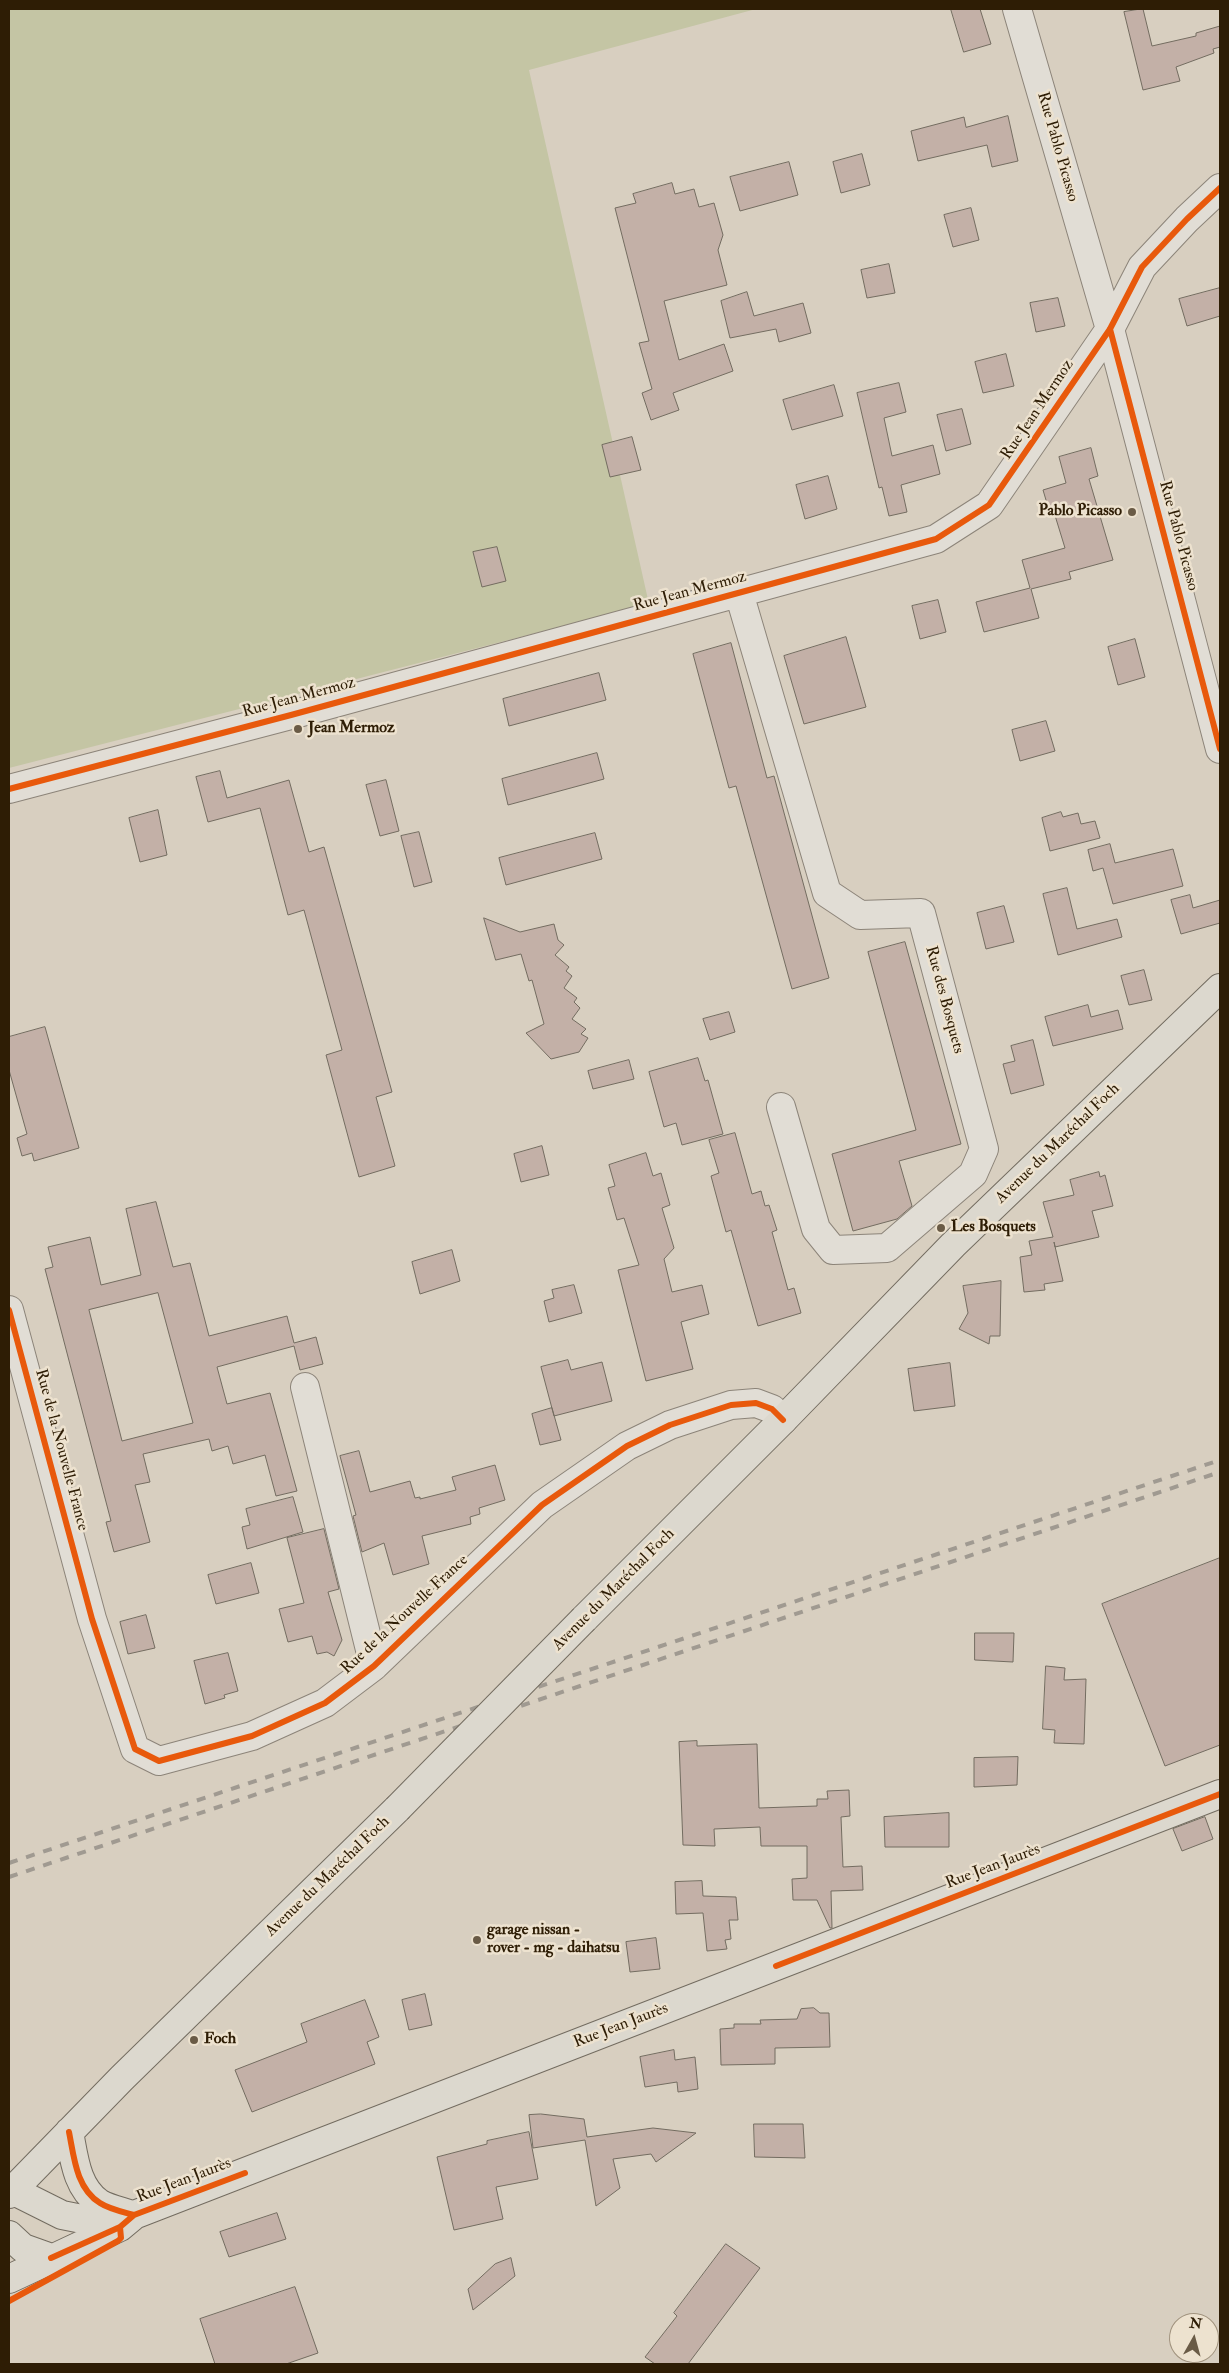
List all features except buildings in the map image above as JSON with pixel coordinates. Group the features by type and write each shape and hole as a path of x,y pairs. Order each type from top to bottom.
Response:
{"main road":[{"name":"Avenue du Maréchal Foch","path":"10,2192 397,1809 782,1420 952,1245 1220,988"},
{"name":"Rue Jean Jaurès","path":"134,2215 1220,1794"},
{"path":"69,2132 76,2171 91,2195 100,2204 134,2215"},
{"path":"10,2192 62,2216 82,2219 134,2215"},
{"path":"9,2279 120,2227 134,2215"},
{"path":"9,2235 23,2248 51,2258"}],"street":[{"name":"Rue Pablo Picasso","path":"1017,9 1110,329 1220,749"},
{"name":"Rue Jean Mermoz","path":"9,789 936,539 989,505 1110,329 1142,267 1186,219 1220,188"},
{"name":"Rue des Bosquets","path":"739,593 827,893 860,915 921,913 984,1149 972,1174 888,1248 833,1250 816,1230 781,1107"},
{"name":"Rue de la Nouvelle France","path":"9,1310 92,1619 135,1749 159,1762 252,1736 325,1703 374,1666 542,1505 627,1446 670,1425 731,1404 756,1403 772,1409 782,1420"},
{"path":"305,1388 374,1666"}],"green space":[{"path":"9,9 756,9 529,70 649,604 9,768"}],"railway":[{"path":"9,1863 1220,1460"},
{"path":"9,1877 1220,1472"}],"cycle path":[{"path":"9,789 291,715 936,539 989,505 1110,329 1142,267 1187,219 1220,188"},
{"path":"1110,329 1220,749"},
{"path":"9,1310 92,1619 135,1749 159,1761 252,1736 325,1703 374,1666 542,1505 627,1446 670,1425 731,1405 756,1403 772,1409 783,1420"},
{"path":"776,1966 1220,1794"},
{"path":"69,2132 77,2171 81,2181 92,2197 104,2205 134,2215"},
{"path":"51,2258 120,2227 134,2215 245,2173"},
{"path":"9,2301 118,2241 121,2238 120,2227"}],"place":[{"name":"Pablo Picasso","path":"1132,512"},
{"name":"Jean Mermoz","path":"298,729"},
{"name":"Les Bosquets","path":"941,1228"},
{"name":"garage nissan - rover - mg - daihatsu","path":"477,1940"},
{"name":"Foch","path":"194,2040"}]}
